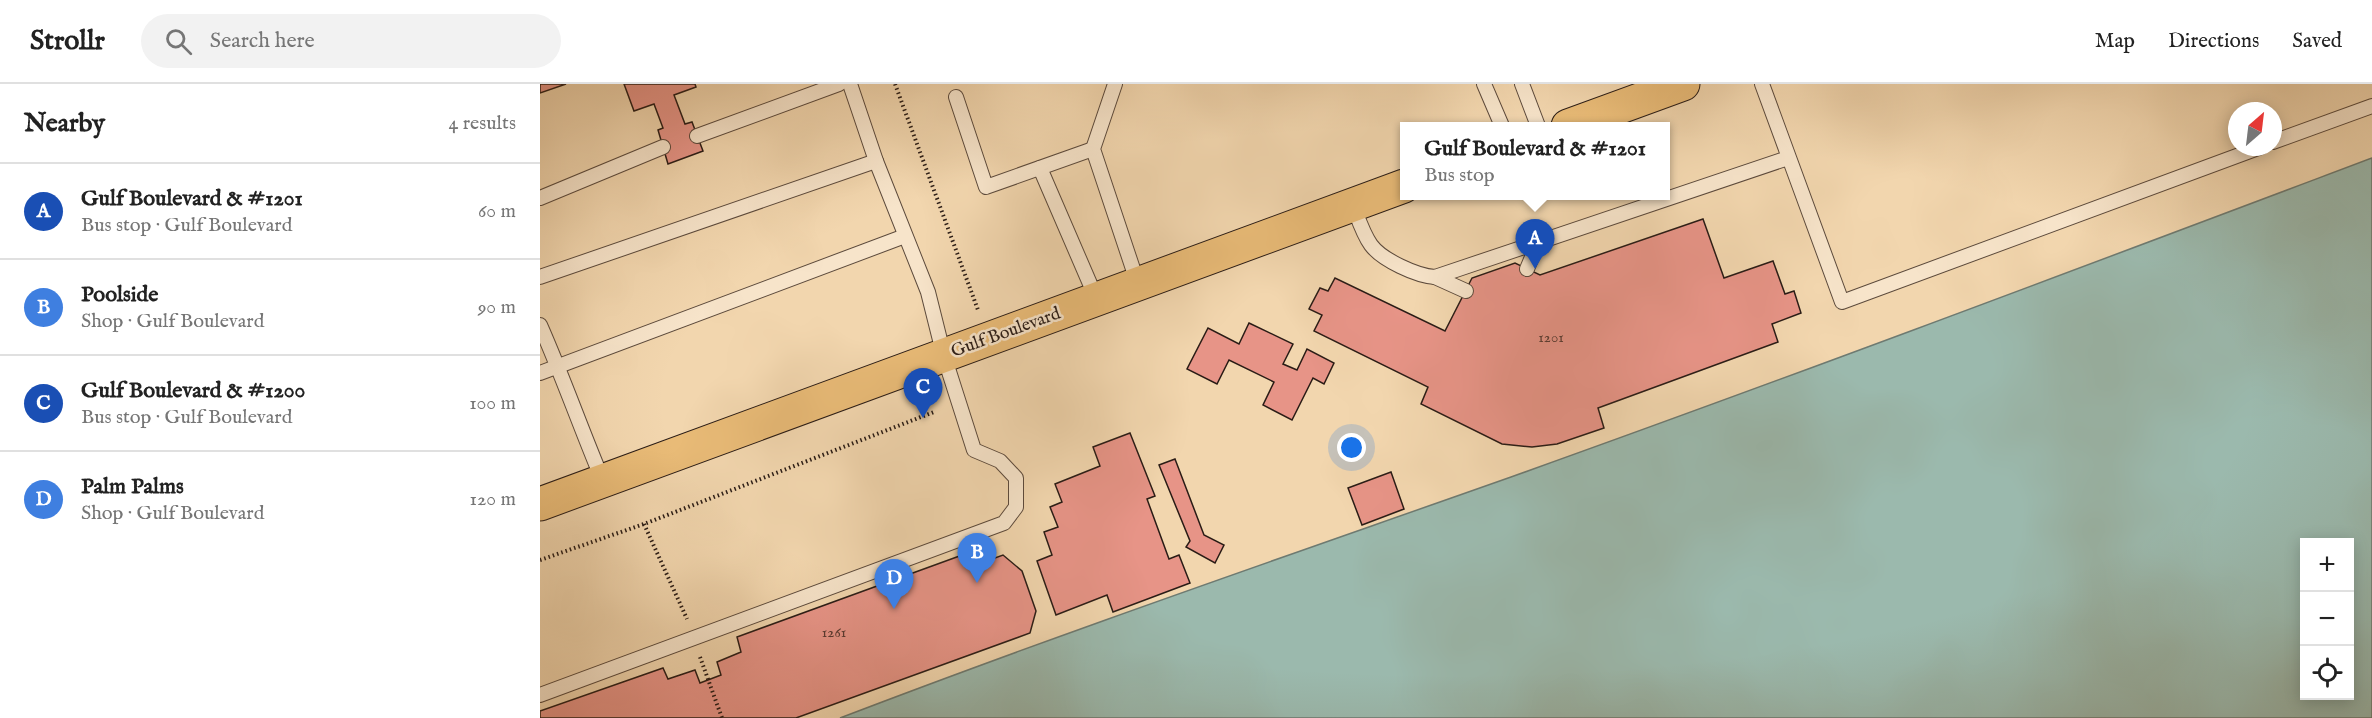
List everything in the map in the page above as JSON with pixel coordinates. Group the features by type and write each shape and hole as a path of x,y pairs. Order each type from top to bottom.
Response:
{"main road":[{"path":"1579,122 1683,84"},
{"name":"Gulf Boulevard","path":"540,504 1400,188"}],"lane":[{"path":"697,136 840,84"},
{"path":"540,695 1004,523 1016,507 1016,478 1000,461 974,450 944,356 928,292 876,162 850,84"},
{"path":"1114,84 1093,149 1138,284"},
{"path":"1484,84 1500,122"},
{"path":"1522,84 1536,122"},
{"path":"1762,84 1842,302 2237,156"},
{"path":"956,97 986,187 1093,149"},
{"path":"2282,139 2372,106"},
{"path":"540,198 663,147"},
{"path":"1670,198 1788,158"},
{"path":"540,277 876,162"},
{"path":"1040,168 1097,300"},
{"path":"1436,277 1664,200"},
{"path":"1353,206 1375,250 1407,269 1436,277 1466,291"},
{"path":"540,373 905,236"},
{"path":"1527,269 1538,243"},
{"path":"540,325 558,366 576,419 603,481"}],"path":[{"path":"895,84 989,339"},
{"path":"540,560 644,524 934,412"},
{"path":"644,524 693,638 722,718"}],"shaded area":[{"path":"2372,158 2372,718 840,718 1091,625 1727,399"}],"building":[{"path":"540,84 566,84 540,93"},
{"path":"624,84 695,84 696,87 674,95 685,124 692,122 703,151 668,164 658,130 663,128 654,104 634,111"},
{"path":"1703,219 1724,278 1773,261 1785,294 1794,291 1801,313 1772,324 1778,342 1598,408 1604,428 1557,444 1532,447 1502,444 1421,404 1428,387 1314,331 1322,315 1309,309 1320,288 1328,291 1335,278 1445,331 1472,278 1515,263 1540,275"},
{"path":"1249,323 1293,344 1283,364 1297,370 1307,349 1334,363 1324,384 1313,378 1292,420 1263,405 1274,382 1229,360 1217,384 1187,369 1208,328 1239,344"},
{"path":"1130,433 1155,496 1147,499 1169,559 1179,555 1190,583 1113,612 1107,595 1056,615 1037,561 1052,555 1044,532 1058,527 1050,507 1062,502 1055,484 1100,466 1093,447"},
{"path":"1175,459 1204,535 1224,545 1215,563 1186,547 1190,541 1159,465"},
{"path":"1391,472 1404,509 1362,525 1348,488"},
{"path":"965,554 970,567 1003,555 1022,571 1036,611 1030,633 796,718 540,718 540,711 663,668 668,679 695,670 700,683 721,675 717,662 741,652 737,637"}],"place":[{"name":"Gulf Boulevard & #1201","path":"1535,269"},
{"name":"Gulf Boulevard & #1200","path":"923,418"},
{"name":"Poolside","path":"977,583"},
{"name":"Palm Palms","path":"894,609"}]}
